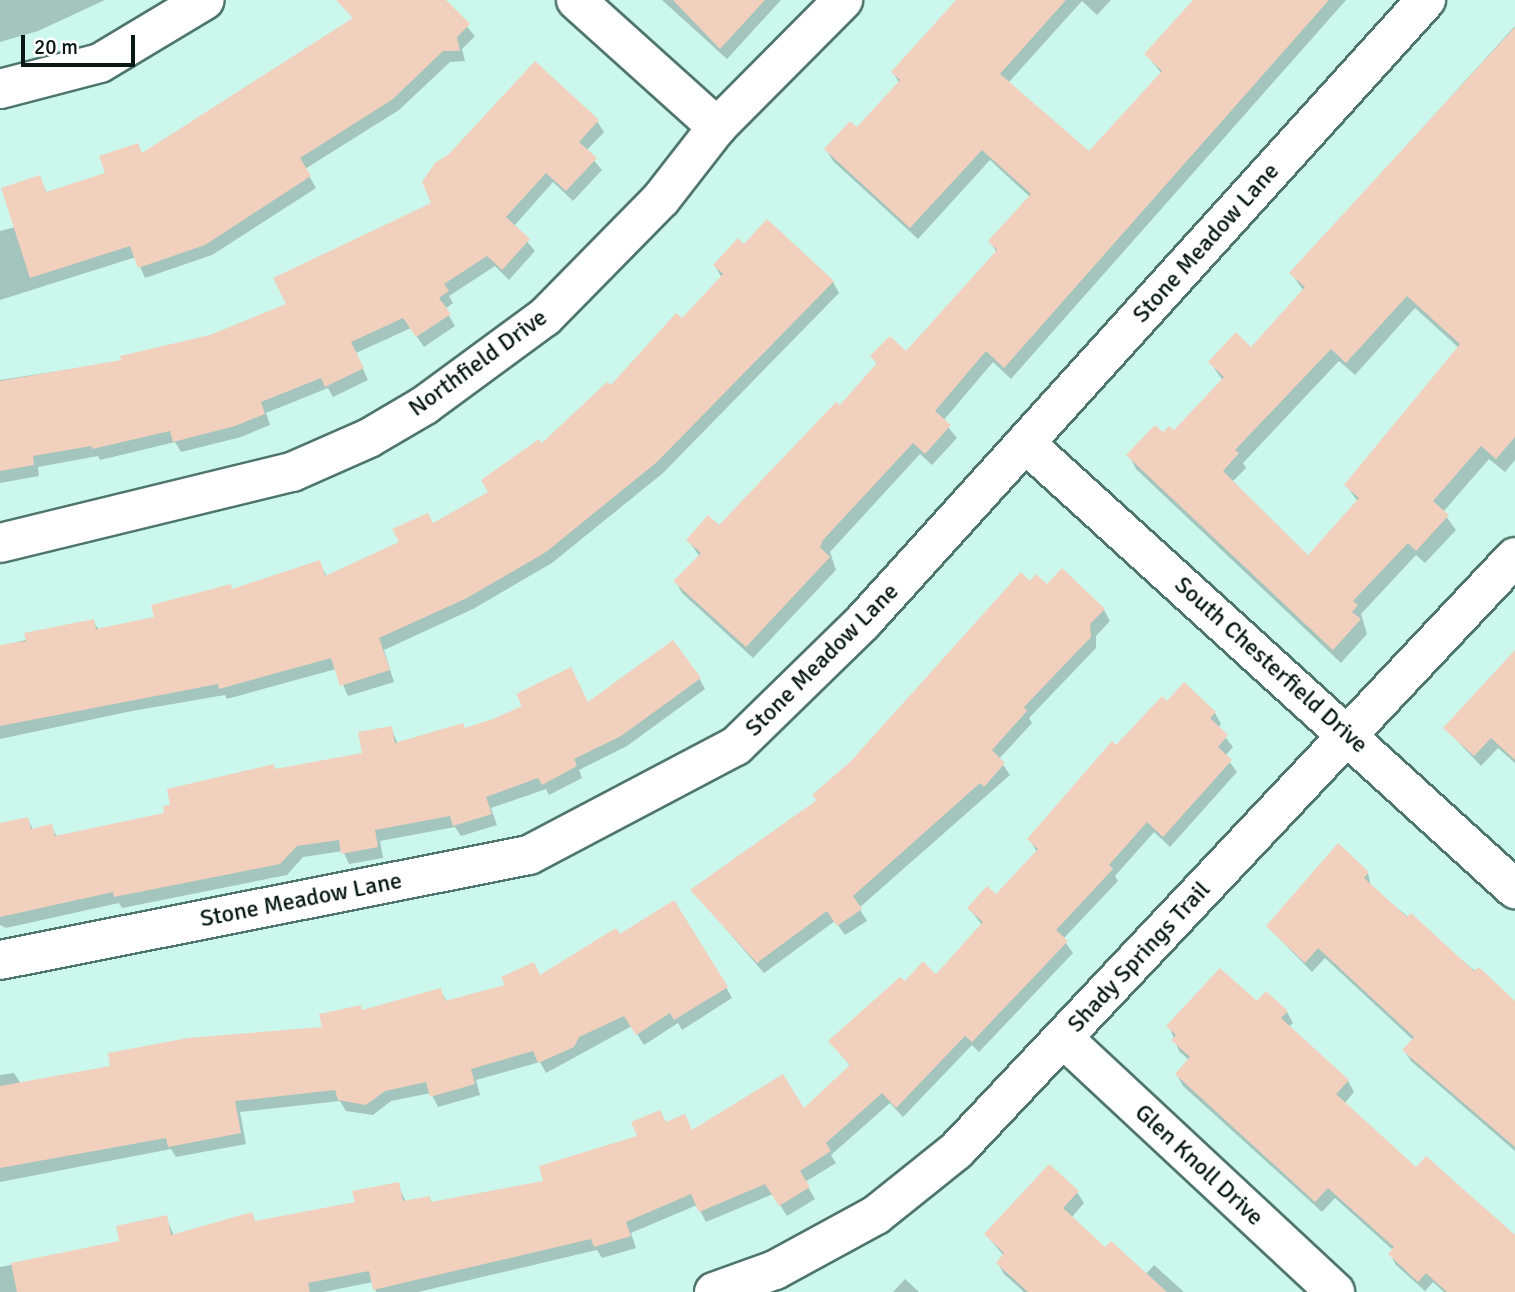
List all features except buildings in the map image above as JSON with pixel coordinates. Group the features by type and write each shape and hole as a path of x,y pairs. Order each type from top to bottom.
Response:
{"street":[{"path":"0,89 100,63 205,0"},
{"path":"576,0 717,127"},
{"name":"Northfield Drive","path":"0,543 292,472 369,438 425,405 545,317 661,199 717,127 843,0"},
{"name":"Stone Meadow Lane","path":"0,960 529,855 736,746 863,622 1426,0"},
{"name":"South Chesterfield Drive","path":"1025,443 1349,734 1515,889"},
{"name":"Shady Springs Trail","path":"723,1291 775,1270 876,1214 957,1150 1515,557"},
{"name":"Glen Knoll Drive","path":"1063,1038 1335,1292"}]}
